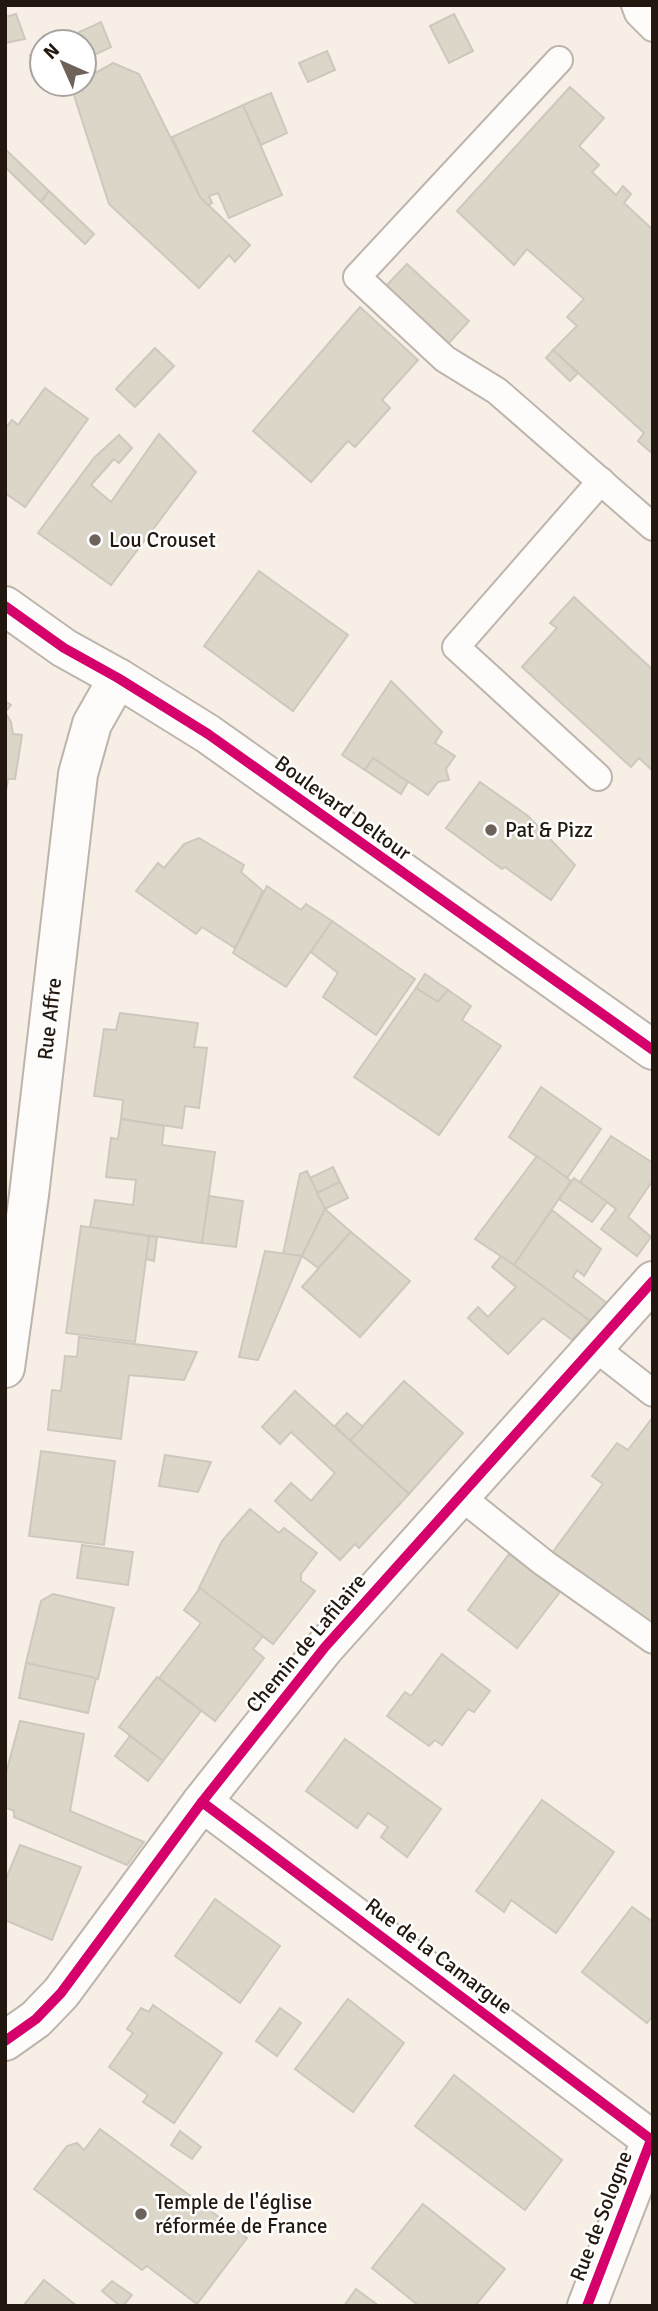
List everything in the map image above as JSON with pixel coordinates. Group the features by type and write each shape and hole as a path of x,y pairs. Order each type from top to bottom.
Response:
{"street":[{"name":"Boulevard Deltour","path":"5,607 64,648 208,734 653,1050"},
{"name":"Rue Affre","path":"5,1368 17,1194 78,774 92,724 118,678"},
{"name":"Chemin de Lafilaire","path":"5,2041 36,2019 61,1993 202,1802 325,1647 653,1281"},
{"name":"Rue de la Camargue","path":"202,1802 652,2141"},
{"name":"Rue de Sologne","path":"587,2306 652,2141"}],"lane":[{"path":"635,5 638,13 653,28"},
{"path":"559,60 356,278 445,359 497,391 653,527"},
{"path":"598,777 456,647 601,481"},
{"path":"594,1347 653,1392"},
{"path":"460,1496 544,1563 653,1640"}],"building":[{"path":"16,14 25,39 5,43 5,17"},
{"path":"454,14 473,51 449,63 430,26"},
{"path":"101,22 111,47 98,53 98,28 88,28"},
{"path":"327,51 335,70 308,82 299,63"},
{"path":"113,63 139,74 200,197 250,245 235,262 229,255 199,288 109,204 75,98 98,98 98,71"},
{"path":"570,87 604,118 579,146 599,165 592,172 616,195 623,186 631,194 624,203 653,230 653,454 638,441 644,433 553,350 577,326 567,317 584,299 527,249 514,265 457,211"},
{"path":"271,93 287,133 261,145 243,105"},
{"path":"243,105 282,195 229,218 218,193 209,196 212,203 208,205 200,197 172,137"},
{"path":"5,149 49,191 41,202 5,167"},
{"path":"49,191 94,234 85,244 41,202"},
{"path":"407,264 469,321 447,345 385,287"},
{"path":"360,307 418,360 382,400 390,408 355,447 348,441 311,482 253,431"},
{"path":"155,348 174,366 135,407 116,389"},
{"path":"553,350 578,373 570,381 546,358"},
{"path":"45,388 88,419 25,507 5,493 5,429 12,420 18,425"},
{"path":"159,434 196,472 111,585 38,533 94,458 119,435 132,448 119,463 114,459 91,485 111,502"},
{"path":"259,571 348,635 293,711 204,646"},
{"path":"574,597 653,670 653,771 639,758 631,767 522,667 557,628 550,623"},
{"path":"391,681 442,732 435,743 455,756 446,769 449,780 438,782 428,795 373,758 365,770 342,755"},
{"path":"5,701 11,705 5,712"},
{"path":"5,712 11,722 13,734 22,735 15,779 8,779 5,797"},
{"path":"373,758 408,782 401,794 365,770"},
{"path":"480,782 528,816 575,865 551,900 505,867 502,869 446,828"},
{"path":"199,838 244,865 241,872 263,891 235,948 202,927 196,934 136,891 158,863 164,868 184,844"},
{"path":"267,886 301,910 306,904 332,921 286,987 233,953"},
{"path":"332,921 415,979 376,1035 323,997 338,973 311,952"},
{"path":"425,974 448,990 438,1002 416,988"},
{"path":"416,988 438,1002 448,990 471,1006 462,1020 501,1046 439,1135 354,1077"},
{"path":"120,1013 198,1023 194,1047 207,1048 199,1108 185,1106 182,1128 121,1119 123,1100 94,1096 104,1029 116,1030"},
{"path":"541,1087 601,1129 567,1178 509,1137"},
{"path":"121,1119 164,1126 162,1145 215,1152 202,1243 90,1227 95,1200 133,1205 136,1180 106,1177 111,1138 118,1139"},
{"path":"611,1136 653,1163 653,1180 628,1217 651,1237 637,1256 601,1229 616,1209 580,1182"},
{"path":"537,1156 571,1181 514,1265 475,1239"},
{"path":"333,1167 340,1182 317,1193 310,1178"},
{"path":"307,1171 325,1209 302,1256 283,1254 300,1174"},
{"path":"574,1178 607,1202 592,1222 559,1199"},
{"path":"340,1182 348,1198 325,1209 317,1193"},
{"path":"209,1196 243,1201 236,1247 202,1243"},
{"path":"325,1209 351,1232 318,1268 302,1256"},
{"path":"552,1210 601,1249 584,1276 577,1270 573,1277 607,1303 590,1321 514,1265"},
{"path":"81,1226 149,1236 135,1342 66,1333"},
{"path":"351,1232 410,1281 360,1337 302,1287"},
{"path":"149,1236 157,1237 154,1261 146,1259"},
{"path":"265,1251 302,1256 258,1360 239,1357"},
{"path":"501,1256 590,1321 572,1340 543,1318 508,1354 468,1318 478,1307 488,1317 516,1287 492,1267"},
{"path":"79,1337 197,1352 184,1380 129,1375 121,1439 48,1430 52,1390 61,1391 65,1356 77,1357"},
{"path":"404,1381 463,1433 409,1494 350,1440"},
{"path":"295,1391 409,1494 359,1548 355,1544 340,1560 275,1501 291,1483 311,1501 335,1473 291,1432 280,1444 262,1427"},
{"path":"347,1413 363,1427 350,1440 335,1426"},
{"path":"653,1417 653,1627 552,1553 603,1484 592,1476 617,1443 628,1450"},
{"path":"41,1451 115,1461 104,1545 29,1536"},
{"path":"165,1455 211,1462 198,1492 159,1486"},
{"path":"250,1509 279,1533 284,1528 317,1553 301,1574 301,1581 315,1591 273,1644 199,1588 222,1541"},
{"path":"82,1545 133,1552 128,1585 77,1578"},
{"path":"509,1554 560,1592 517,1648 468,1610"},
{"path":"200,1588 263,1636 253,1649 264,1658 215,1721 159,1678 201,1623 184,1610"},
{"path":"53,1594 114,1608 98,1679 26,1663 41,1601"},
{"path":"442,1654 490,1691 474,1712 468,1709 442,1745 435,1740 429,1746 387,1716 405,1692 411,1696"},
{"path":"26,1663 96,1678 88,1713 19,1698"},
{"path":"157,1677 201,1711 163,1761 119,1727"},
{"path":"20,1721 84,1734 70,1811 144,1842 127,1865 14,1817 14,1811 5,1807 5,1777"},
{"path":"130,1736 163,1761 148,1781 115,1756"},
{"path":"345,1739 441,1809 407,1857 381,1837 388,1827 368,1813 357,1828 306,1791"},
{"path":"542,1800 614,1852 556,1933 511,1900 504,1912 476,1891"},
{"path":"20,1845 81,1867 52,1940 5,1920 5,1881"},
{"path":"215,1899 280,1946 240,2003 175,1956"},
{"path":"632,1907 653,1922 653,2019 647,2023 582,1972"},
{"path":"348,1999 404,2043 353,2112 295,2069"},
{"path":"153,2005 222,2053 174,2123 143,2102 148,2095 109,2067 133,2033 127,2029 141,2008 149,2012"},
{"path":"280,2008 301,2023 277,2056 256,2041"},
{"path":"454,2075 562,2160 525,2210 415,2126"},
{"name":"Temple de l'église réformée de France","path":"100,2129 247,2238 197,2304 147,2266 142,2270 34,2189 67,2146 77,2143 84,2150"},
{"path":"180,2131 201,2147 192,2159 171,2145"},
{"path":"423,2204 505,2269 475,2306 419,2306 372,2268"},
{"path":"44,2280 77,2306 23,2306"},
{"path":"112,2281 132,2295 123,2306 102,2291"},
{"path":"356,2289 379,2306 344,2306"}],"cycle path":[{"path":"5,606 64,648 208,734 653,1050"},
{"path":"5,2041 36,2019 61,1993 202,1802 325,1647 653,1281"},
{"path":"202,1802 653,2141"},
{"path":"587,2306 651,2140"}],"place":[{"name":"Lou Crouset","path":"95,540"},
{"name":"Pat & Pizz","path":"491,830"},
{"name":"Temple de l'église réformée de France","path":"141,2214"}]}
